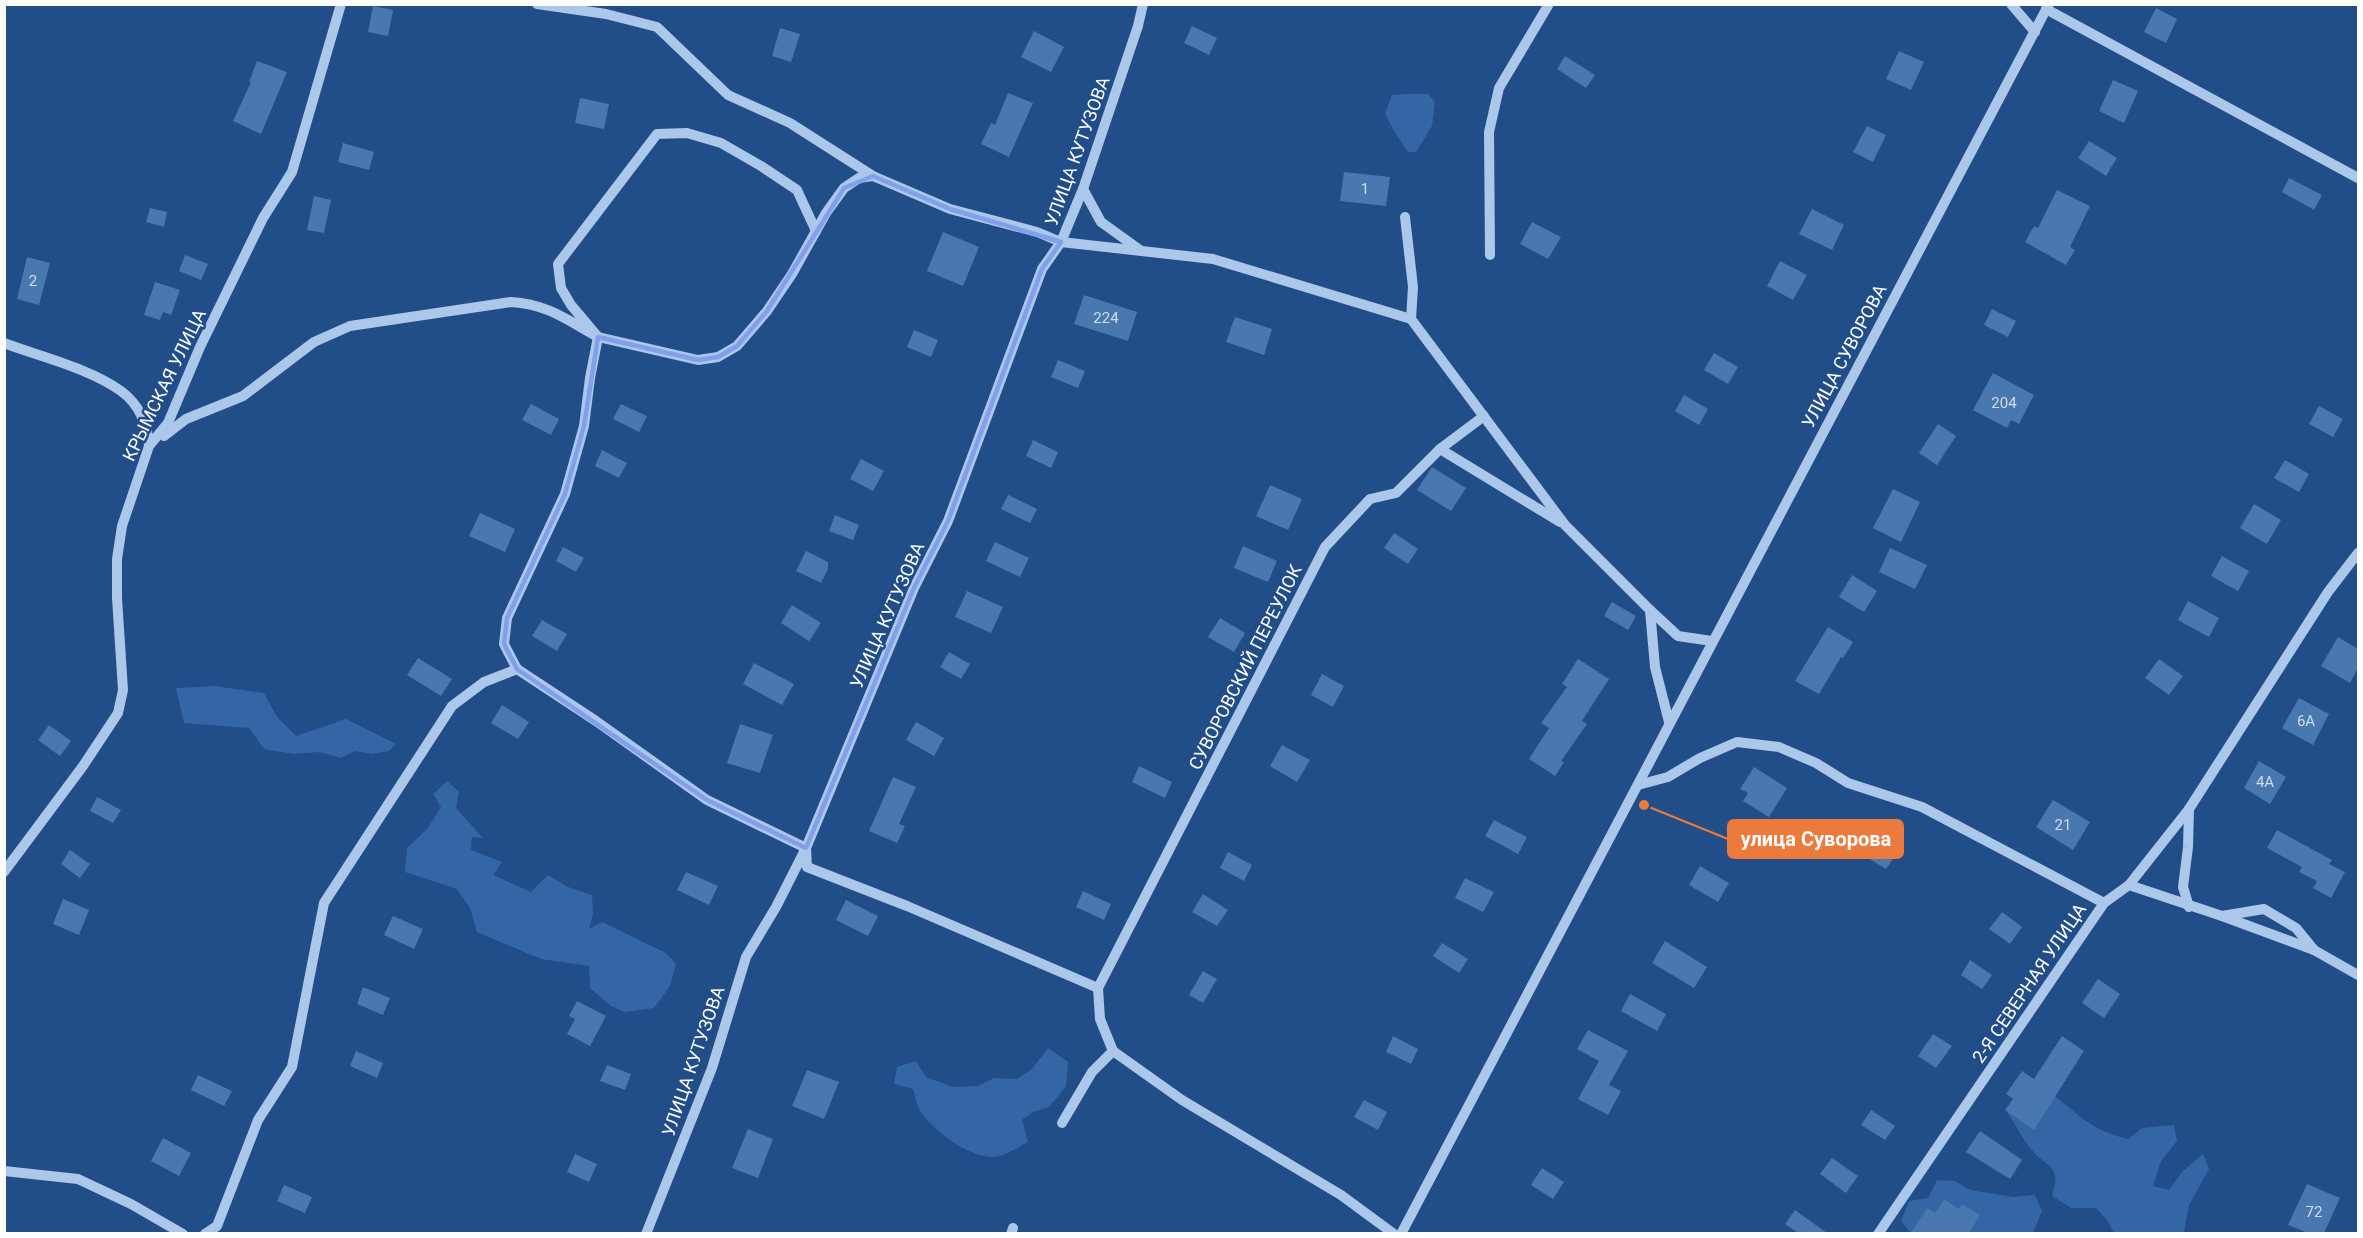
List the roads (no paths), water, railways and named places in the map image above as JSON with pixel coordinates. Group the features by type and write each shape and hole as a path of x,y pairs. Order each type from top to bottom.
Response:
{"street":[{"name":"КРЫМСКАЯ УЛИЦА","path":"4,872 83,766 118,713 123,690 117,598 117,559 122,526 149,446 168,423 200,347 263,218 292,172 341,4"},
{"path":"537,4 606,14 657,27 728,95 790,123 873,176 950,208 1037,232 1061,242 1213,259 1411,319 1565,525 1678,636 1712,641"},
{"name":"УЛИЦА КУТУЗОВА","path":"646,1233 712,1068 746,957 776,907 806,848 914,588 948,521 1042,269 1061,242 1083,189 1138,26 1143,4"},
{"path":"1490,255 1489,132 1499,88 1549,4"},
{"path":"2011,4 2035,32"},
{"path":"2048,7 2358,178"},
{"name":"УЛИЦА СУВОРОВА","path":"1401,1233 2048,7"},
{"path":"816,231 797,190 761,166 720,142 687,133 657,134 558,264 561,288 571,305 598,337 584,426 565,494 507,618 504,644 517,669 596,721 707,800 806,848 807,867 908,906 1098,988 1100,1019 1113,1051 1182,1100 1341,1195 1394,1233"},
{"path":"149,446 186,419 243,396 314,342 350,326 511,302 546,308 598,337 698,360 718,357 736,346 767,311 844,188 859,178 873,176"},
{"path":"1083,189 1101,222 1141,250"},
{"path":"1405,217 1413,287 1411,319"},
{"path":"4,343 90,375 122,391 141,414 148,430 149,446"},
{"name":"СУВОРОВСКИЙ ПЕРЕУЛОК","path":"1098,988 1325,547 1370,499 1396,493 1440,449 1484,416"},
{"path":"1440,449 1565,525"},
{"name":"2-Я СЕВЕРНАЯ УЛИЦА","path":"1878,1233 2104,903 2129,885 2189,808 2328,592 2358,554"},
{"path":"1650,610 1655,667 1669,722"},
{"path":"205,1233 217,1226 258,1120 292,1067 324,903 452,706 484,682 517,669"},
{"path":"1638,785 1668,777 1700,758 1737,742 1779,747 1816,763 1848,783 1922,807 2104,903"},
{"path":"2189,808 2188,847 2183,887 2189,907"},
{"path":"2129,885 2314,950 2358,975"},
{"path":"2222,916 2264,909 2296,928 2314,950"},
{"path":"1062,1123 1092,1072 1113,1051"},
{"path":"4,1171 78,1179 183,1233"}],"place":[{"name":"улица Суворова","path":"1644,805"}]}
